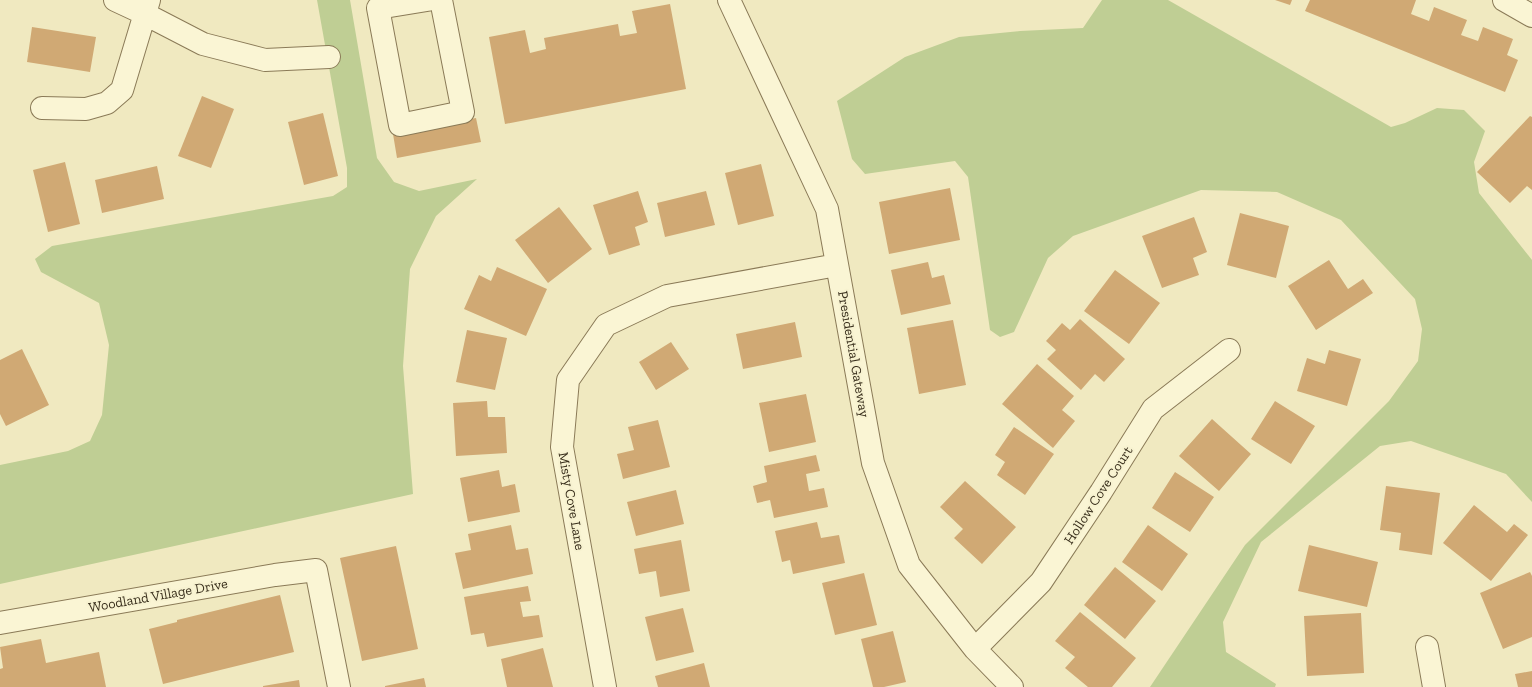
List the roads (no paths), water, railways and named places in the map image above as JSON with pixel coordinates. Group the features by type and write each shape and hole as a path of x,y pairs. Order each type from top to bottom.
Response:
{"street":[{"path":"115,0 147,7 203,44 265,60 329,57"},
{"path":"427,0 378,8 400,126 463,112 441,0"},
{"name":"Presidential Gateway","path":"729,0 827,209 873,463 909,565 975,649 1012,687"},
{"path":"1504,0 1532,16"},
{"path":"42,108 86,109 107,103 122,90 147,7"},
{"name":"Misty Cove Lane","path":"605,687 562,447 568,380 606,325 667,296 837,265"},
{"name":"Hollow Cove Court","path":"975,649 1041,582 1153,410 1229,350"},
{"name":"Woodland Village Drive","path":"0,623 275,575 316,570 339,687"},
{"path":"1427,647 1434,687"}]}
